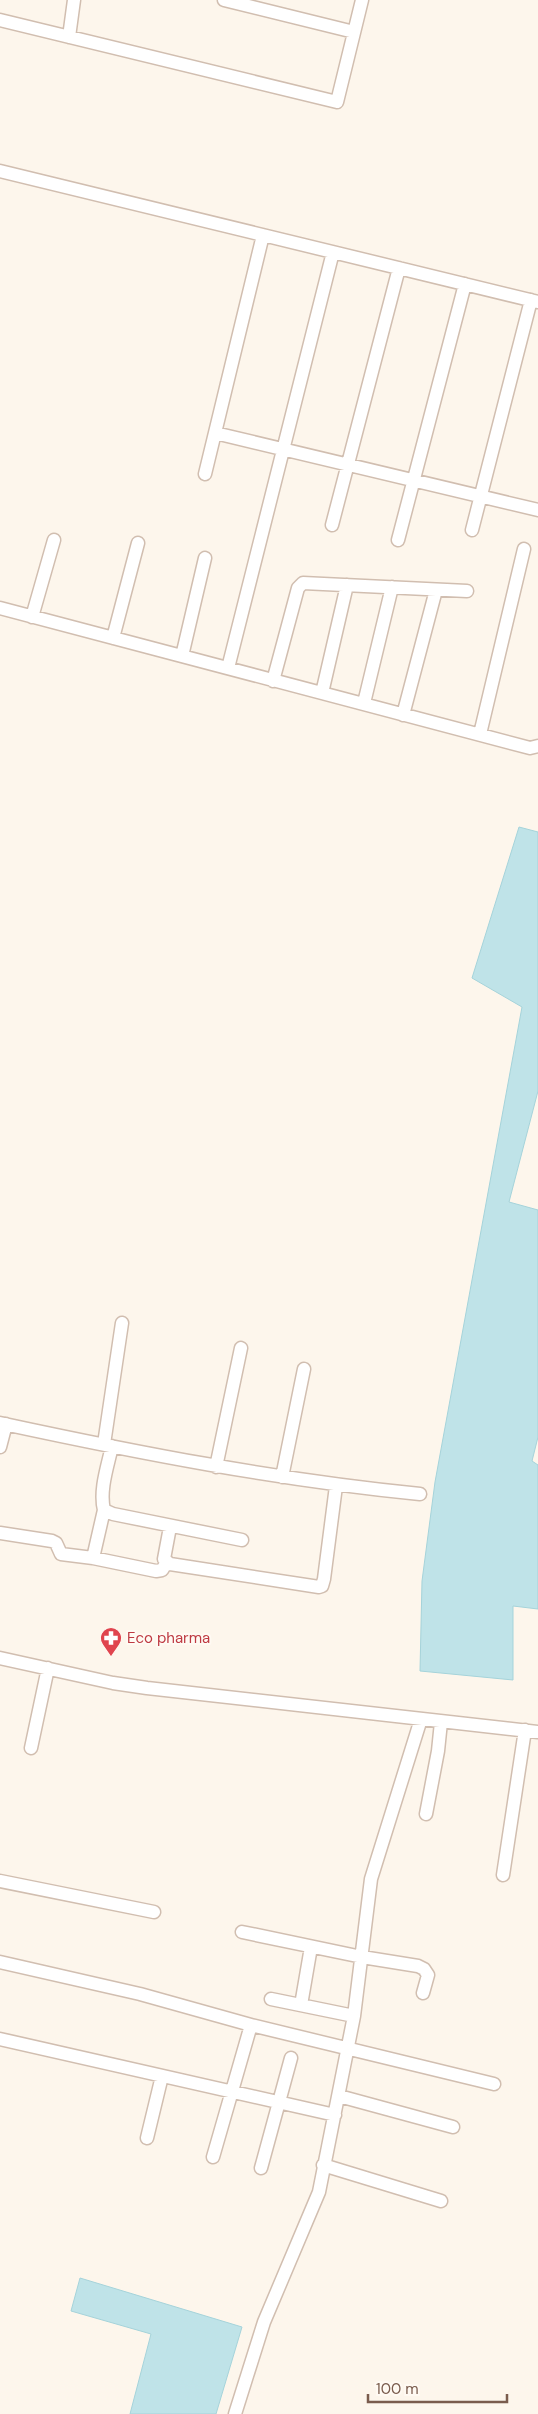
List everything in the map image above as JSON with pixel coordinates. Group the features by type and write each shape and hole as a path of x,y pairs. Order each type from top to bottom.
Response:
{"street":[{"path":"69,37 74,0"},
{"path":"224,0 354,32"},
{"path":"0,20 337,102 362,0"},
{"path":"0,171 534,301 472,530"},
{"path":"204,474 263,235"},
{"path":"228,668 333,252"},
{"path":"332,525 399,268"},
{"path":"398,540 465,284"},
{"path":"215,433 283,447 538,510"},
{"path":"32,617 54,540"},
{"path":"113,638 138,543"},
{"path":"480,734 524,549"},
{"path":"182,656 205,558"},
{"path":"273,681 298,588 303,583 467,591"},
{"path":"322,693 347,585"},
{"path":"364,704 392,587"},
{"path":"403,715 436,590"},
{"path":"0,608 530,748 538,746"},
{"path":"94,1558 104,1510 102,1502 122,1323"},
{"path":"216,1467 241,1348"},
{"path":"282,1477 304,1369"},
{"path":"0,1447 3,1423 216,1467 336,1486 420,1494"},
{"path":"167,1562 322,1586 336,1486"},
{"path":"104,1510 113,1514 170,1527 242,1540"},
{"path":"167,1562 164,1559 170,1527"},
{"path":"0,1533 52,1541 56,1543 61,1554 94,1558 156,1571 162,1570 167,1562"},
{"path":"0,1658 130,1686 538,1732"},
{"path":"31,1748 48,1668"},
{"path":"235,2414 264,2322 319,2192 354,2016 371,1879 421,1719"},
{"path":"426,1814 438,1751 441,1722"},
{"path":"502,1875 525,1730"},
{"path":"0,1881 154,1912"},
{"path":"242,1932 362,1957 418,1966 424,1969 428,1975 423,1993"},
{"path":"300,2005 311,1947"},
{"path":"0,1962 140,1994 251,2025 494,2084"},
{"path":"271,1999 354,2016"},
{"path":"213,2156 251,2025"},
{"path":"0,2039 335,2116"},
{"path":"260,2168 280,2103 291,2058"},
{"path":"147,2138 162,2076"},
{"path":"339,2096 453,2127"},
{"path":"324,2165 441,2201"}],"water":[{"path":"519,827 538,832 538,1091 509,1202 538,1210 538,1437 532,1461 538,1465 538,1609 513,1606 513,1680 420,1671 422,1581 435,1482 522,1007 472,978"},
{"path":"80,2278 242,2327 216,2414 130,2414 151,2334 71,2311"}],"place":[{"name":"Eco pharma","path":"111,1657"}]}
